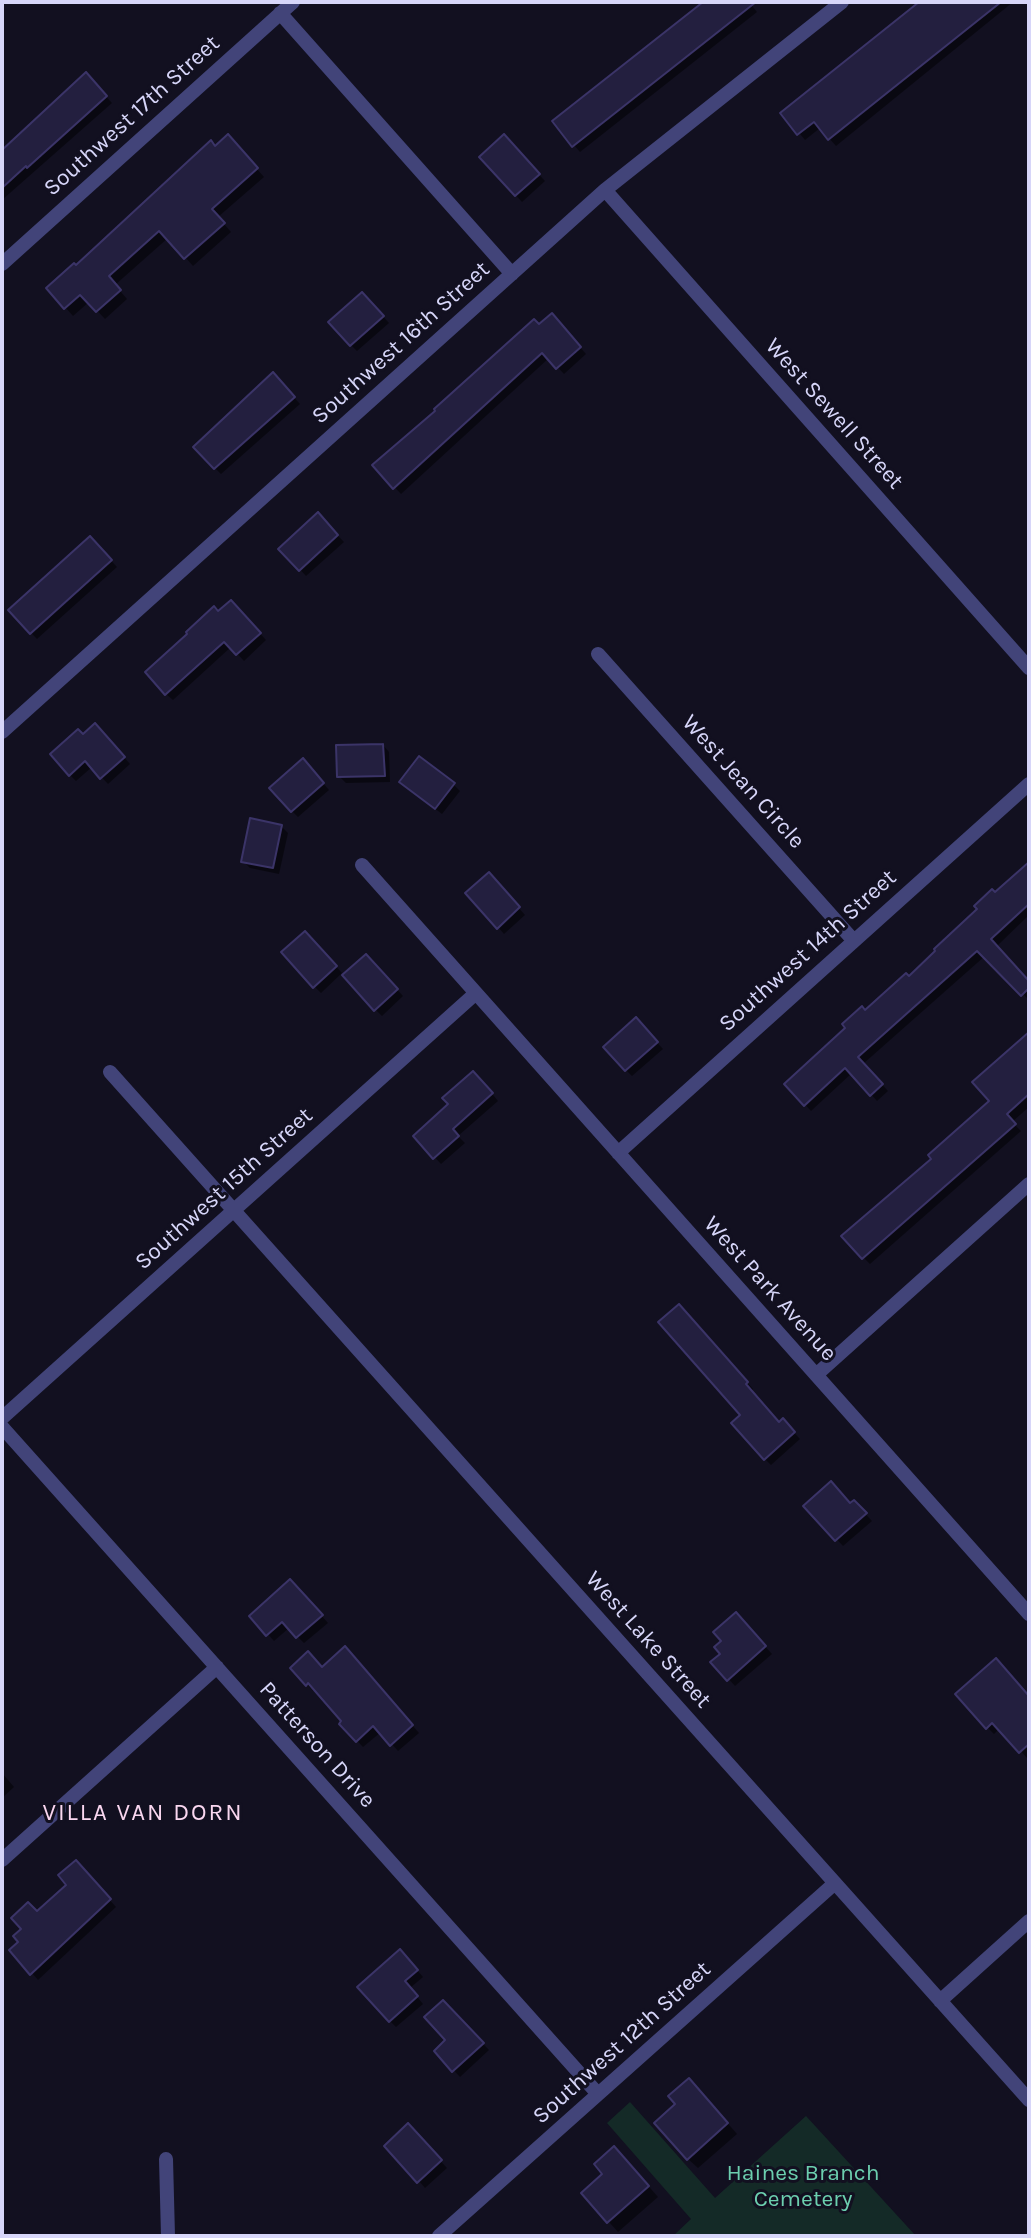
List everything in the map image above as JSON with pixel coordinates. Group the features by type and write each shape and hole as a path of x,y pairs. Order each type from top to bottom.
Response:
{"street":[{"name":"Southwest 17th Street","path":"2,264 293,2"},
{"name":"Southwest 16th Street","path":"2,732 605,190 842,2"},
{"path":"280,13 512,274"},
{"name":"West Sewell Street","path":"605,190 1029,668"},
{"name":"West Jean Circle","path":"597,654 854,941"},
{"name":"Southwest 14th Street","path":"618,1153 1029,784"},
{"name":"West Park Avenue","path":"362,865 1029,1614"},
{"name":"Southwest 15th Street","path":"2,1418 476,993"},
{"name":"West Lake Street","path":"110,1072 1029,2100"},
{"path":"816,1375 1029,1184"},
{"name":"Patterson Drive","path":"2,1427 598,2094"},
{"path":"2,1860 217,1667"},
{"name":"Southwest 12th Street","path":"439,2236 835,1883"},
{"path":"940,2001 1029,1921"},
{"path":"166,2159 168,2236"}],"green space":[{"name":"Haines Branch Cemetery","path":"630,2102 715,2198 806,2116 916,2236 673,2236 691,2219 607,2123"}],"building":[{"path":"703,2 756,2 572,147 552,121"},
{"path":"919,2 1001,2 828,140 814,122 797,135 780,113"},
{"path":"86,72 107,96 2,188 2,150"},
{"path":"228,134 258,168 212,209 225,223 184,259 159,231 109,276 121,290 96,312 80,295 64,309 46,288 74,263 76,265 211,140 215,146"},
{"path":"504,134 540,174 515,196 479,157"},
{"path":"362,292 384,316 350,346 328,322"},
{"path":"552,313 581,347 556,369 542,353 393,489 372,465 534,319 539,324"},
{"path":"273,372 295,397 214,469 193,447"},
{"path":"318,512 338,535 299,571 278,549"},
{"path":"90,536 112,560 30,634 8,610"},
{"path":"231,600 261,633 236,655 224,642 165,695 145,672 214,606 218,611"},
{"path":"95,723 125,757 100,779 85,761 69,776 50,754 78,729 83,734"},
{"path":"383,744 385,776 337,777 336,745"},
{"path":"419,756 455,783 435,809 399,782"},
{"path":"303,758 324,783 291,812 269,788"},
{"path":"250,818 282,825 273,868 241,862"},
{"path":"1029,862 1029,904 991,939 1029,981 1029,988 1021,996 977,951 858,1057 883,1084 870,1096 845,1068 804,1106 784,1084 845,1028 842,1024 862,1006 865,1010 906,973 909,976 977,909 974,906 992,889 995,892"},
{"path":"489,872 520,907 497,929 465,893"},
{"path":"305,931 337,966 313,988 281,952"},
{"path":"366,954 398,989 374,1011 342,975"},
{"path":"636,1017 658,1042 625,1071 603,1047"},
{"path":"1029,1032 1029,1094 1007,1114 1016,1124 862,1259 841,1236 931,1159 928,1155 989,1101 972,1082"},
{"path":"473,1071 493,1093 453,1129 459,1136 433,1159 413,1136 448,1104 442,1098"},
{"path":"679,1304 748,1382 746,1384 779,1422 783,1418 795,1432 764,1460 731,1423 740,1415 658,1322"},
{"path":"831,1481 850,1503 854,1500 867,1513 835,1541 803,1506"},
{"path":"290,1579 323,1615 296,1638 282,1622 266,1636 249,1616"},
{"path":"736,1612 766,1646 727,1681 710,1662 720,1654 714,1647 721,1641 713,1632"},
{"path":"345,1646 413,1725 390,1746 373,1726 356,1742 308,1683 306,1686 290,1668 308,1651 322,1667"},
{"path":"996,1658 1029,1696 1029,1744 1019,1753 992,1723 986,1729 955,1694"},
{"path":"76,1860 111,1899 30,1975 9,1950 18,1942 13,1936 21,1929 11,1918 28,1902 37,1911 66,1885 58,1875"},
{"path":"400,1949 418,1970 405,1981 418,1996 389,2022 357,1987"},
{"path":"443,2000 484,2043 452,2072 434,2051 445,2040 424,2017"},
{"path":"689,2078 728,2123 687,2160 654,2123 675,2104 668,2096"},
{"path":"408,2123 442,2160 417,2183 384,2146"},
{"path":"614,2146 649,2186 607,2223 581,2193 602,2174 594,2164"}],"district":[{"name":"VILLA VAN DORN","path":"143,1813"}]}
